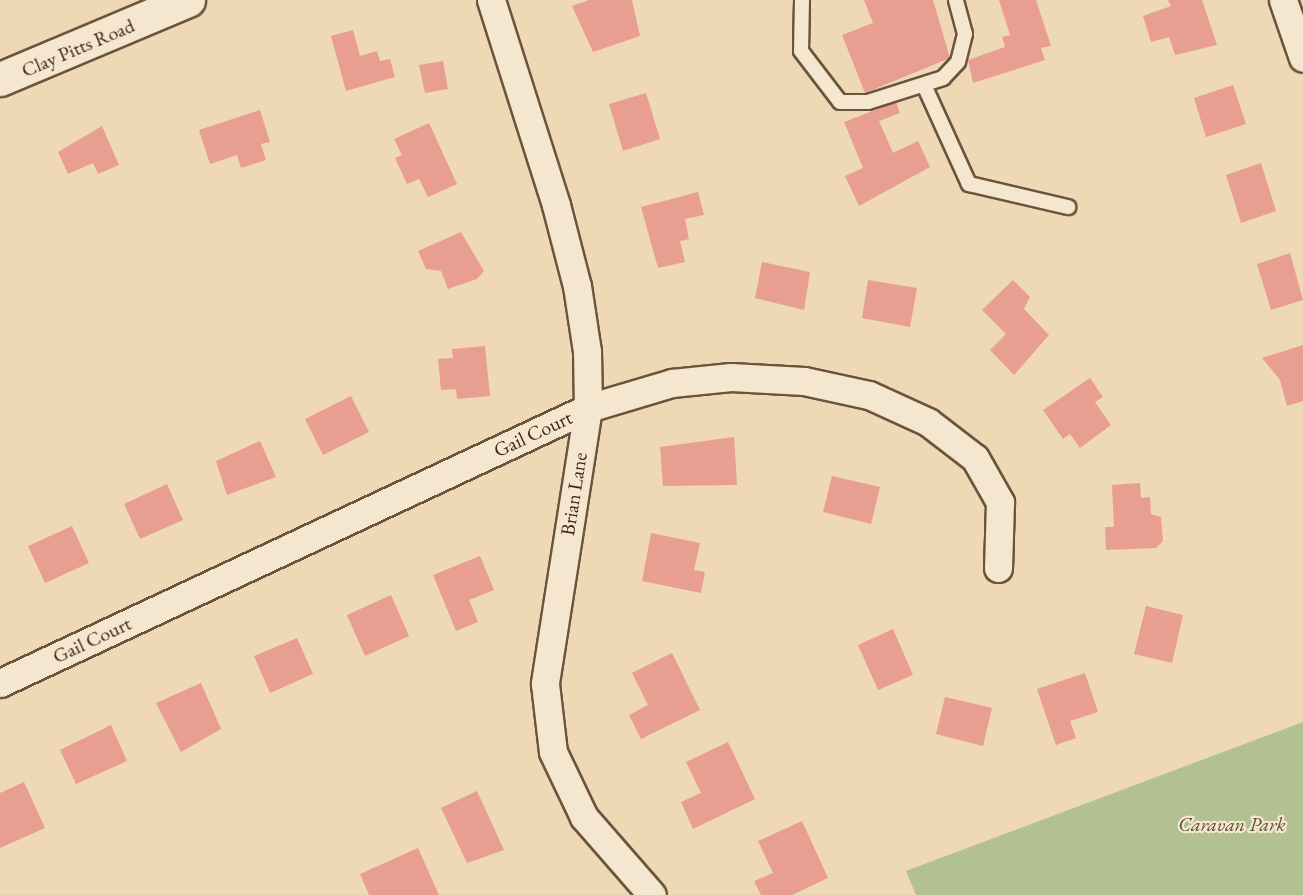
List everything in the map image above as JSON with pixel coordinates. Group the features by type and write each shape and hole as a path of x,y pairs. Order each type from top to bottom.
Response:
{"street":[{"name":"Clay Pitts Road","path":"0,79 137,11 188,0"},
{"name":"Brian Lane","path":"491,0 577,286 588,408 545,684 553,752 584,817 637,892"},
{"path":"1283,0 1303,58"},
{"name":"Gail Court","path":"0,683 588,408 672,383 730,376 804,381 869,395 927,422 975,458 1000,502 998,568"}],"lane":[{"path":"802,0 801,51 840,102 868,102 944,78 958,62 965,34 956,0"},
{"path":"924,85 969,184 1068,207"}],"green space":[{"name":"Caravan Park","path":"1303,722 1303,895 916,895 906,871"}],"building":[{"path":"589,0 632,0 640,36 593,52 572,6"},
{"path":"864,0 933,0 950,58 865,93 842,35 873,23"},
{"path":"999,0 1036,0 1051,46 1041,48 1045,60 973,83 968,60 1005,47 1002,37 1010,35"},
{"path":"1168,0 1202,0 1217,45 1175,55 1169,37 1151,42 1143,16 1171,6"},
{"path":"353,30 360,56 377,51 380,61 390,59 395,77 346,91 331,36"},
{"path":"443,61 448,89 425,93 419,65"},
{"path":"1233,85 1246,124 1206,137 1194,98"},
{"path":"646,93 660,139 623,151 609,104"},
{"path":"896,102 900,113 879,121 893,153 918,141 930,167 859,206 845,176 863,168 844,122"},
{"path":"260,110 270,142 261,144 266,160 241,168 237,155 210,164 199,130"},
{"path":"429,123 457,184 428,197 419,179 407,184 395,158 402,155 394,139"},
{"path":"102,126 119,165 98,174 93,163 68,174 58,152"},
{"path":"1261,163 1276,211 1241,223 1226,175"},
{"path":"698,192 704,215 685,219 689,239 680,241 685,262 658,268 641,207"},
{"path":"461,232 484,271 477,279 448,289 441,271 426,269 418,251"},
{"path":"1290,253 1303,300 1271,310 1257,264"},
{"path":"762,262 810,272 804,310 755,298"},
{"path":"868,280 917,288 910,327 862,318"},
{"path":"1013,280 1030,297 1024,309 1049,335 1014,375 990,350 1006,334 982,310"},
{"path":"1303,345 1303,401 1287,406 1280,380 1262,358"},
{"path":"485,346 490,396 457,399 456,389 441,390 438,359 453,358 452,349"},
{"path":"1090,378 1103,397 1095,402 1111,425 1080,448 1070,434 1063,439 1043,410"},
{"path":"351,396 369,432 323,455 305,419"},
{"path":"734,437 737,485 663,486 660,447"},
{"path":"260,441 276,477 227,495 216,461"},
{"path":"832,476 880,487 871,524 823,512"},
{"path":"1140,483 1141,498 1150,497 1151,514 1161,517 1163,541 1156,548 1106,550 1105,527 1114,527 1112,485"},
{"path":"167,484 183,520 140,539 124,504"},
{"path":"72,526 89,563 45,583 28,546"},
{"path":"651,533 700,543 694,570 705,572 701,593 642,581"},
{"path":"480,556 494,590 469,600 478,622 456,631 433,575"},
{"path":"391,595 409,636 365,656 347,615"},
{"path":"1146,606 1183,615 1172,663 1134,654"},
{"path":"893,629 913,675 878,690 858,645"},
{"path":"297,638 313,674 270,693 254,656"},
{"path":"672,653 700,710 641,739 629,715 648,705 632,673"},
{"path":"1085,673 1098,712 1070,721 1076,738 1056,745 1037,689"},
{"path":"201,683 221,729 181,752 156,703"},
{"path":"945,697 992,708 983,746 936,734"},
{"path":"111,725 127,761 76,784 60,750"},
{"path":"728,742 755,799 693,829 681,802 701,793 686,762"},
{"path":"24,782 45,828 0,848 0,793"},
{"path":"477,791 504,850 467,863 441,808"},
{"path":"802,821 828,878 792,895 761,895 754,881 773,873 758,841"},
{"path":"418,848 439,895 369,895 360,874"}]}
